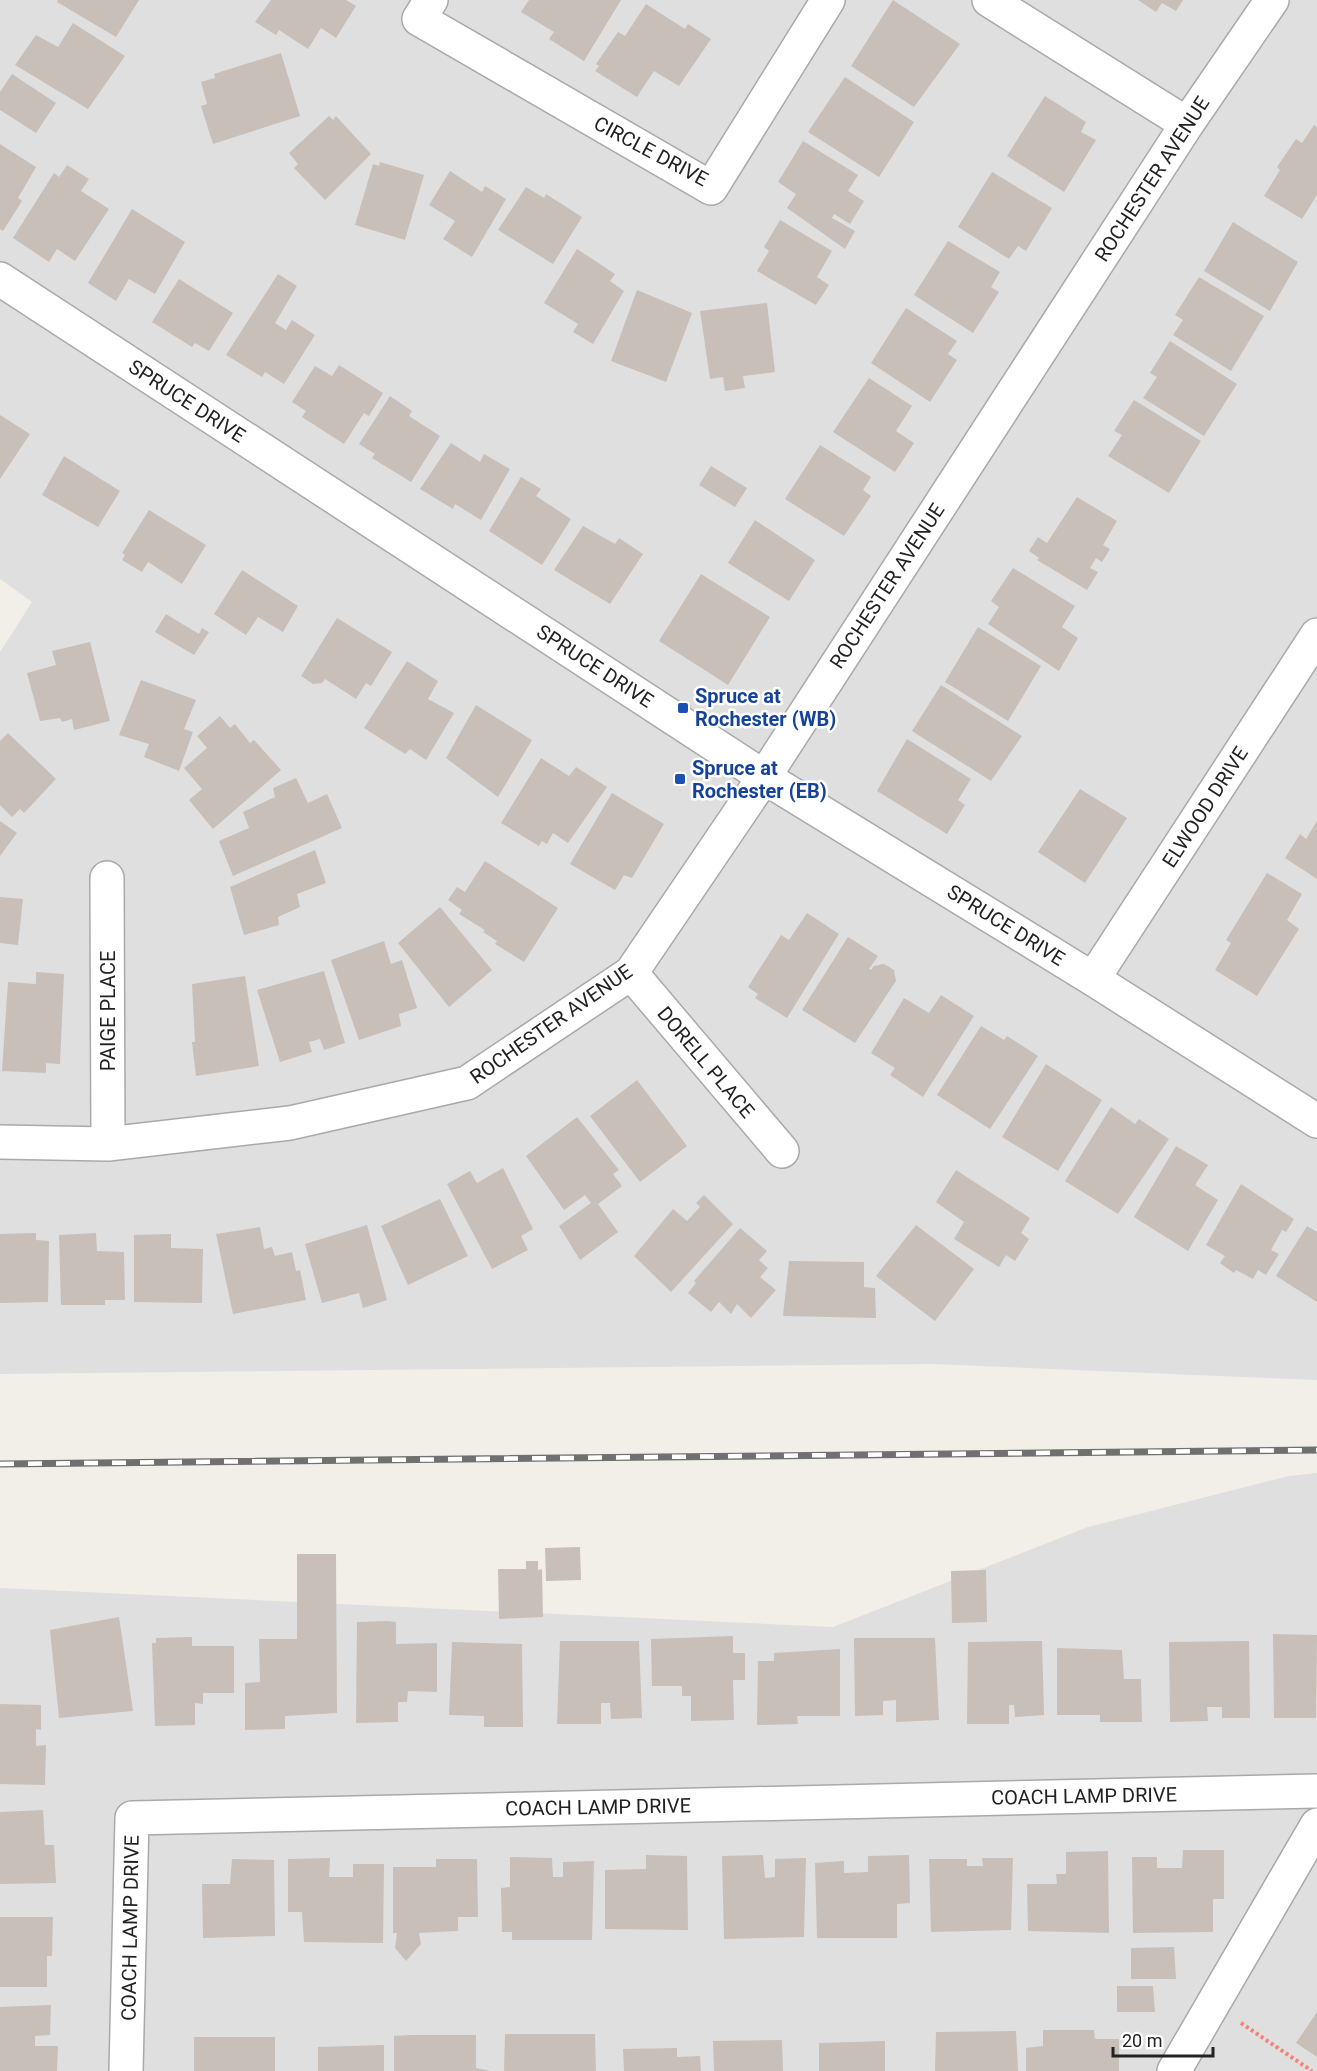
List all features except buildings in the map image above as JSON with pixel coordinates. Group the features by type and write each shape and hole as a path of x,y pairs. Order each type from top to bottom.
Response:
{"street":[{"name":"CIRCLE DRIVE","path":"431,0 419,19 711,188 828,0"},
{"path":"989,0 1187,124"},
{"name":"ROCHESTER AVENUE","path":"0,1142 108,1143 290,1123 467,1083 631,973 764,777 1187,124 1272,0"},
{"name":"SPRUCE DRIVE","path":"0,279 764,777 1093,979 1317,1121"},
{"name":"ELWOOD DRIVE","path":"1093,979 1317,635"},
{"name":"PAIGE PLACE","path":"107,878 108,1143"},
{"name":"DORELL PLACE","path":"631,973 782,1151"},
{"name":"COACH LAMP DRIVE","path":"126,2071 132,1818 1317,1791"},
{"path":"1174,2071 1317,1825"}],"path":[{"path":"1213,2004 1312,2071"}],"shaded area":[{"path":"0,0 1317,0 1317,1380 931,1364 0,1374 0,652 32,602 0,579"},
{"path":"1317,1473 1317,2071 0,2071 0,1588 833,1627 1088,1527 1289,1476"}],"railway":[{"path":"0,1464 1317,1450"}],"place":[{"name":"Spruce at Rochester (WB)","path":"683,708"},
{"name":"Spruce at Rochester (EB)","path":"680,779"}]}
